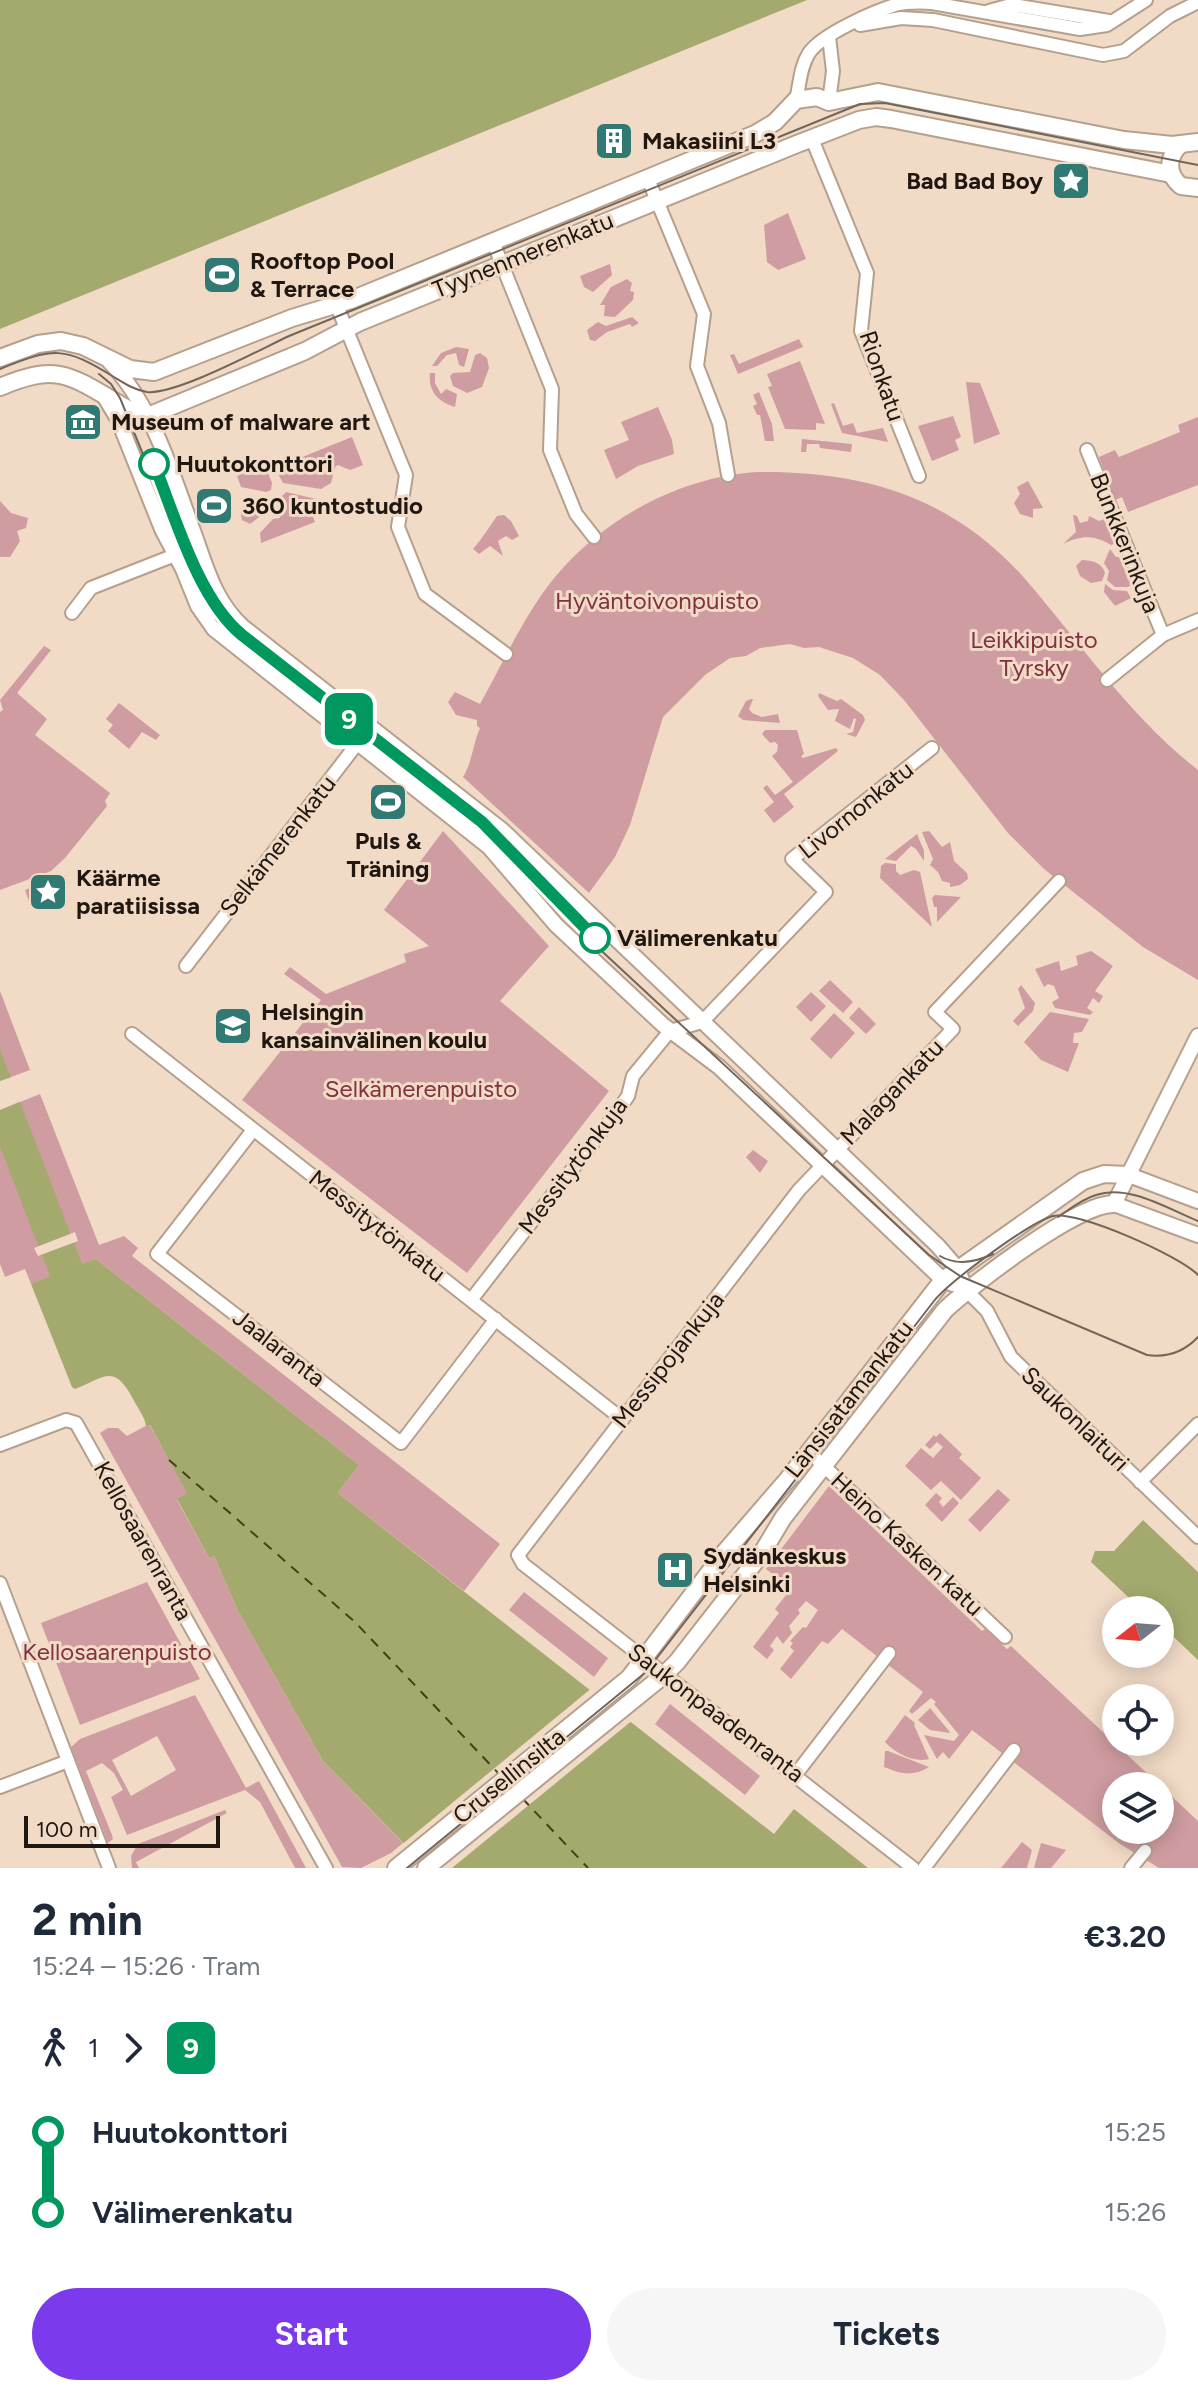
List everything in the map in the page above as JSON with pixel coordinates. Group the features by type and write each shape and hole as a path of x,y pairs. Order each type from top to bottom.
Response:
{"main road":[{"path":"796,100 817,97 829,102 878,92 1124,140 1190,143"},
{"name":"Tyynenmerenkatu","path":"154,372 292,318 337,306 648,179 768,127 796,100"},
{"path":"829,102 835,113 832,131"},
{"name":"Tyynenmerenkatu","path":"148,416 305,351 346,329 502,263 859,120 884,118 1171,174 1181,186 1198,188"},
{"path":"1171,174 1170,160 1174,151 1190,143"},
{"path":"0,358 38,344 61,341 83,346 108,361 137,371 154,372"},
{"path":"0,387 26,376 52,373 76,379 103,394 132,402 148,416"},
{"name":"Länsisatamankatu","path":"617,1687 629,1678 724,1553 809,1452 943,1280 1083,1181 1104,1174 1129,1175"},
{"name":"Länsisatamankatu","path":"634,1700 664,1675 762,1553 783,1518 941,1316 966,1290 1081,1213 1098,1205 1114,1204"},
{"name":"Crusellinsilta","path":"399,1867 617,1687"},
{"name":"Crusellinsilta","path":"426,1868 634,1700"}],"street":[{"path":"796,100 802,65 814,47 845,28 912,0"},
{"path":"894,6 915,2 1080,29 1112,22 1146,0"},
{"path":"845,28 901,18 933,20 1103,55 1124,51 1170,16 1198,2"},
{"path":"829,37 833,80 829,102"},
{"name":"Rionkatu","path":"812,139 867,273 861,331 919,476"},
{"path":"648,179 704,314 697,366 719,423 728,475"},
{"path":"493,242 552,389 550,450 576,514 594,537"},
{"path":"337,306 406,475 398,527 425,594 506,654"},
{"path":"108,361 132,402 126,438"},
{"name":"Tyynenmerenkatu","path":"132,402 154,372"},
{"path":"103,394 114,411 162,529 198,606 214,629 489,847 556,925 670,1031 708,1057 943,1280 966,1290"},
{"path":"148,416 220,602 243,627 518,845 938,1246 957,1268 966,1290"},
{"name":"Bunkkerinkuja","path":"1087,450 1163,635"},
{"path":"72,613 91,588 198,546"},
{"path":"1107,680 1163,635 1198,620"},
{"name":"Selkämerenkatu","path":"186,966 370,727"},
{"name":"Livornonkatu","path":"702,1022 826,892 792,859 932,748"},
{"name":"Malagankatu","path":"823,1165 953,1029 935,1012 1059,881"},
{"path":"670,1031 702,1022"},
{"name":"Messitytönkuja","path":"471,1300 616,1113 628,1096 633,1076 670,1031"},
{"name":"Messitytönkatu","path":"132,1034 622,1419"},
{"path":"1198,1036 1114,1204 1198,1235"},
{"name":"Jaalaranta","path":"253,1130 157,1254 180,1272 401,1443 496,1319"},
{"name":"Messipojankuja","path":"518,1558 522,1548 799,1190 823,1165"},
{"path":"1129,1175 1198,1201"},
{"name":"Saukonlaituri","path":"966,1290 987,1311 1011,1357 1198,1537"},
{"name":"Kellosaarenranta","path":"0,1445 66,1420 76,1423 326,1868"},
{"path":"1140,1482 1198,1424"},
{"name":"Heino Kasken katu","path":"809,1452 1005,1637"},
{"name":"Saukonpaadenranta","path":"518,1558 913,1868"},
{"path":"0,1583 5,1610 109,1868"},
{"path":"796,1774 889,1653"},
{"path":"924,1868 1014,1750"},
{"path":"0,1787 68,1761"},
{"path":"1131,1868 1145,1851"}],"green space":[{"path":"788,213 806,259 778,270 767,262 764,225"},
{"path":"610,264 612,275 593,292 584,287 580,276"},
{"path":"627,279 632,283 630,291 634,292 633,300 615,317 604,316 605,305 600,305 611,287"},
{"path":"632,317 639,323 607,332 595,341 590,340 587,330 598,322 606,326"},
{"path":"799,339 803,347 738,374 730,355 734,354 739,364"},
{"path":"456,347 469,349 464,367 459,365 456,353 447,355 437,366 432,366 441,353"},
{"path":"480,353 487,358 489,368 482,387 467,393 453,386 450,376 470,372 475,355"},
{"path":"800,361 825,424 816,423 816,430 785,429 768,387 772,386 767,374"},
{"path":"430,373 435,373 435,383 441,394 446,389 457,394 455,407 435,395"},
{"path":"966,382 980,383 1000,434 974,444"},
{"path":"759,392 772,424 774,441 765,441 760,415 753,406 757,404 753,395"},
{"path":"834,403 843,426 853,423 857,433 883,428 888,442 842,433 831,404"},
{"path":"658,407 672,440 674,454 638,466 616,479 604,450 629,440 621,422"},
{"path":"953,416 961,437 955,440 959,450 932,461 918,426"},
{"path":"1198,417 1198,485 1128,512 1122,497 1115,500 1099,457 1115,450 1119,457 1180,432 1178,425"},
{"path":"352,437 363,465 350,470 338,465 331,483 321,489 283,483 275,468"},
{"path":"802,439 852,444 851,452 807,444 806,452 801,452"},
{"path":"265,465 272,483 271,490 266,492 241,487 237,476"},
{"name":"Hyväntoivonpuisto","path":"758,472 835,477 871,484 905,494 968,528 998,551 1026,580 1128,704 1198,770 1198,980 1143,947 1044,869 1008,833 904,700 880,675 853,658 819,647 804,648 790,644 760,648 746,656 730,658 705,675 663,717 630,825 615,857 589,893 463,777 480,728 477,720 456,715 448,702 455,692 480,704 516,636 560,571 608,528 665,495 726,476"},
{"path":"1028,481 1043,508 1033,509 1033,518 1020,514 1014,503 1020,494 1017,487"},
{"path":"286,492 316,499 324,513 313,517 315,522 261,543 260,533 273,519 280,518 279,499"},
{"path":"254,498 268,501 271,508 250,524 242,520 240,509"},
{"path":"0,501 11,513 28,518 26,528 17,531 20,541 10,557 0,557"},
{"path":"504,515 519,536 512,540 506,536 498,541 503,556 490,546 479,554 473,549 497,516"},
{"path":"1073,515 1080,523 1088,521 1089,516 1099,521 1104,519 1114,544 1088,537 1063,544 1076,532"},
{"path":"1110,549 1119,557 1131,585 1128,587 1115,587 1107,580 1109,571 1104,563"},
{"path":"1082,560 1093,561 1102,567 1105,573 1102,581 1091,583 1080,576 1076,566"},
{"path":"1105,584 1113,590 1127,591 1131,598 1115,606 1104,592"},
{"path":"44,646 51,650 17,693 47,719 35,735 110,793 105,801 107,806 51,871 0,890 0,712 3,710 0,700"},
{"path":"819,693 837,701 841,699 863,715 865,720 856,737 846,734 853,732 856,719 850,729 835,721 839,709 828,710"},
{"path":"753,699 749,709 752,713 762,717 778,714 780,723 743,720 738,716 746,701"},
{"path":"119,703 160,735 156,740 142,732 129,749 108,731 113,725 106,719"},
{"path":"765,730 797,730 803,758 836,748 838,751 784,794 794,807 774,823 764,810 774,802 763,788 767,785 775,795 793,782 772,756 777,752 778,745 770,743 762,734"},
{"name":"Selkämerenpuisto","path":"443,831 549,946 500,1001 609,1091 467,1273 242,1100 321,1000 284,974 290,967 326,994 406,962 404,954 429,946 384,910"},
{"path":"929,831 942,847 950,842 954,861 967,873 968,879 960,885 950,887 950,883 942,881 930,865 933,859 922,832"},
{"path":"917,834 924,851 924,861 911,846 896,861 885,859"},
{"path":"885,863 896,864 900,875 914,870 920,872 932,927 880,878 881,866"},
{"path":"48,881 59,889 29,901 25,890"},
{"path":"935,895 961,897 937,922 937,907 934,907 932,898"},
{"path":"1091,951 1113,966 1095,991 1103,996 1099,1003 1093,998 1087,1008 1093,1012 1090,1015 1055,1008 1052,1002 1059,998 1054,986 1048,984 1044,987 1035,969 1059,961 1061,971 1078,965 1076,956"},
{"path":"830,980 853,1002 843,1013 819,991"},
{"path":"1021,985 1035,1003 1033,1011 1018,1026 1013,1021 1025,1008 1018,989"},
{"path":"0,991 30,1070 0,1081"},
{"path":"811,992 826,1006 811,1022 796,1007"},
{"path":"859,1007 876,1024 866,1034 849,1018"},
{"path":"1050,1012 1089,1019 1082,1032 1074,1033 1073,1043 1079,1043 1068,1072 1041,1060 1024,1042"},
{"path":"834,1013 855,1033 831,1059 810,1039"},
{"path":"40,1094 99,1245 124,1236 138,1248 132,1256 500,1544 464,1591 338,1493 359,1465 96,1259 31,1284 25,1269 5,1277 0,1264 0,1110"},
{"path":"753,1150 768,1161 760,1173 746,1157"},
{"path":"149,1424 188,1493 177,1500 209,1558 214,1556 238,1611 323,1761 403,1843 391,1853 361,1868 342,1867 100,1433 108,1428 118,1428 127,1436"},
{"path":"940,1433 962,1454 959,1458 981,1478 961,1500 941,1481 931,1490 905,1466 921,1448 933,1458 943,1447 937,1442 930,1449 925,1445"},
{"path":"829,1486 982,1631 985,1629 1007,1649 1011,1646 1102,1731 1102,1756 1129,1756 1146,1772 1102,1772 1102,1830 972,1730 949,1759 943,1752 937,1759 924,1735 954,1741 959,1735 934,1704 936,1702 931,1698 912,1714 909,1711 923,1692 842,1629 828,1644 822,1641 791,1679 780,1669 794,1651 790,1641 803,1627 806,1628 818,1610 806,1601 789,1626 792,1633 783,1644 777,1636 770,1646 774,1650 767,1659 753,1647 779,1613 775,1609 791,1589 766,1569"},
{"path":"998,1489 1010,1500 980,1532 968,1520"},
{"path":"936,1493 942,1498 939,1502 943,1507 953,1497 959,1503 942,1522 925,1505"},
{"name":"Kellosaarenpuisto","path":"147,1582 200,1679 80,1725 41,1623"},
{"path":"524,1592 608,1658 594,1677 509,1610"},
{"path":"195,1695 246,1788 259,1781 306,1868 295,1868 260,1802 245,1790 127,1835 111,1797 123,1790 114,1773 102,1763 86,1771 112,1835 113,1839 108,1843 71,1747 80,1739","holes":["157,1736 176,1770 131,1796 112,1760"]},
{"path":"670,1704 760,1776 745,1795 655,1724"},
{"path":"930,1708 950,1733 930,1730 918,1720"},
{"path":"905,1715 915,1723 929,1759 917,1760 905,1756 885,1742"},
{"path":"885,1751 929,1767 901,1773 884,1767"},
{"path":"1174,1799 1198,1821 1198,1868 1159,1868 1120,1844 1174,1844"},
{"path":"225,1810 227,1813 136,1862 139,1868 132,1868 131,1856 138,1844"},
{"path":"1022,1842 1032,1850 1027,1868 1001,1868"},
{"path":"1041,1843 1066,1850 1051,1868 1034,1868"}],"shaded area":[{"path":"0,0 807,0 0,329"},
{"path":"0,1049 82,1264 96,1259 359,1465 338,1493 774,1834 794,1809 868,1868 428,1868 323,1761 238,1611 214,1556 209,1558 177,1499 187,1493 125,1386 107,1376 75,1389 72,1387 31,1284 50,1276 0,1147"},
{"path":"1143,1520 1198,1572 1198,1660 1174,1637 1174,1596 1127,1596 1091,1562 1095,1551 1114,1551"}],"pier":[{"path":"15,1076 24,1100 0,1110 0,1081"},
{"path":"75,1232 78,1241 38,1256 34,1248"},
{"path":"593,1687 634,1719 452,1868 422,1868 400,1846"}],"ferry route":[{"path":"169,1460 355,1622 501,1776"},
{"path":"522,1798 588,1868"}],"tram line":[{"path":"0,369 34,357 58,353 83,360 142,391 160,391 177,386 289,336 860,104 885,103 1198,165"},
{"path":"99,374 111,384 120,398 197,586 217,621 488,836 564,916 929,1255 960,1276 1147,1355 1175,1353 1198,1337"},
{"name":"9","path":"154,464 203,584 224,618 482,822 595,938"},
{"path":"1058,1217 1076,1204 1109,1192 1148,1199 1198,1221"},
{"path":"407,1868 646,1672 934,1301 972,1267 1042,1221 1053,1216 1065,1216 1128,1236 1171,1257 1198,1275"},
{"path":"940,1256 966,1262 993,1254"}],"place":[{"name":"Makasiini L3","path":"614,141"},
{"name":"Bad Bad Boy","path":"1071,181"},
{"name":"Rooftop Pool & Terrace","path":"222,275"},
{"name":"Museum of malware art","path":"83,422"},
{"name":"Huutokonttori","path":"154,464"},
{"name":"360 kuntostudio","path":"214,506"},
{"name":"Puls & Träning","path":"388,802"},
{"name":"Käärme paratiisissa","path":"48,892"},
{"name":"Välimerenkatu","path":"595,938"},
{"name":"Helsingin kansainvälinen koulu","path":"233,1026"},
{"name":"Sydänkeskus Helsinki","path":"675,1570"}],"park label":[{"name":"Leikkipuisto Tyrsky","path":"1034,654"}]}
